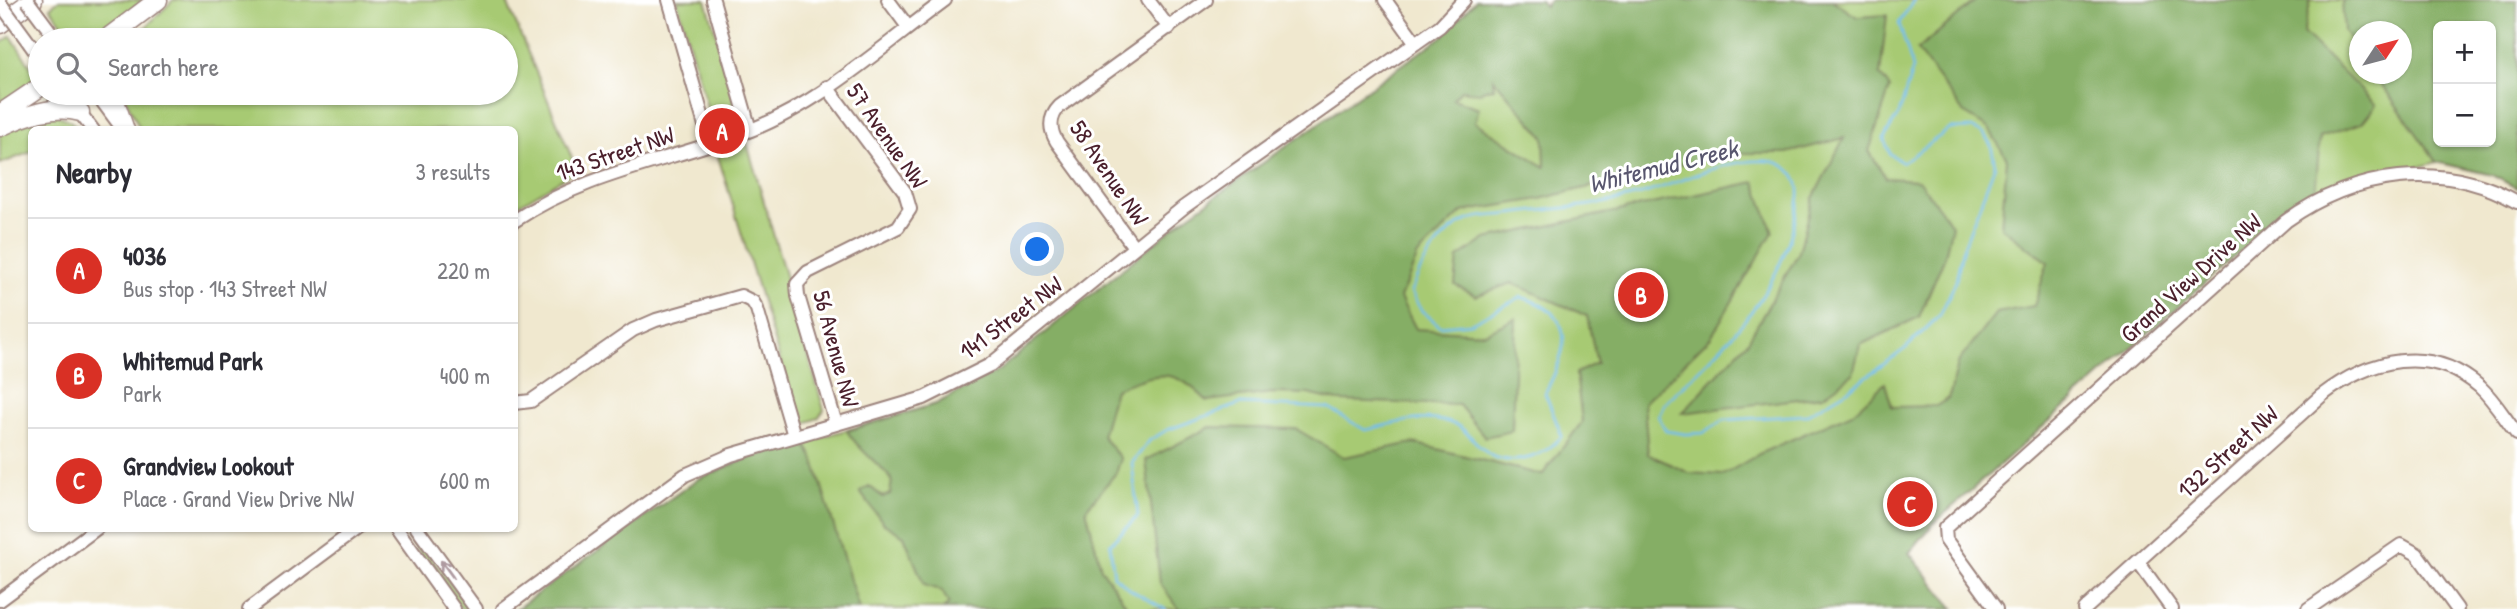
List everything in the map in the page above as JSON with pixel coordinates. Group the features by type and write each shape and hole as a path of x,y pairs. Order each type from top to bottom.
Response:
{"highway":[{"path":"0,24 33,0"},
{"path":"121,28 157,1"},
{"path":"136,28 157,1"},
{"path":"0,114 28,95"},
{"path":"116,105 123,126"},
{"path":"0,127 49,111 67,109 80,112"}],"street":[{"path":"27,0 49,28"},
{"path":"669,0 710,143"},
{"path":"713,0 750,130"},
{"path":"888,0 908,27"},
{"name":"143 Street NW","path":"518,219 586,182 750,130 827,87 945,0"},
{"path":"1148,0 1168,28 1206,0"},
{"path":"1385,0 1416,43"},
{"name":"141 Street NW","path":"503,609 685,475 731,455 924,398 990,365 1184,207 1447,21 1464,0"},
{"path":"0,3 28,41"},
{"name":"58 Avenue NW","path":"1134,247 1057,142 1051,122 1060,106 1168,28"},
{"name":"57 Avenue NW","path":"797,284 808,272 898,227 906,220 910,209 905,192 827,87"},
{"path":"74,105 90,126"},
{"path":"105,105 121,126"},
{"name":"Grand View Drive NW","path":"1996,609 1943,533 2267,237 2318,199 2353,185 2410,175 2462,181 2517,202"},
{"name":"56 Avenue NW","path":"797,284 798,296 836,425"},
{"path":"518,403 535,398 612,342 644,325 733,297 750,299 759,313 794,436"},
{"name":"132 Street NW","path":"2085,609 2341,380 2380,363 2417,361 2451,369 2479,387 2517,434"},
{"path":"0,600 92,532"},
{"path":"249,609 353,532"},
{"path":"399,532 454,609"},
{"path":"420,532 476,609"},
{"path":"2308,609 2395,546 2407,546 2417,554 2457,609"},
{"path":"2138,562 2172,609"}],"green space":[{"path":"59,0 144,0 109,28 65,28 50,7"},
{"path":"173,0 506,0 518,28 145,28"},
{"path":"677,0 706,0 739,111 736,121 718,127 710,118"},
{"path":"1476,0 1540,0 1545,7 1553,0 2517,0 2517,188 2492,175 2437,162 2315,194 2269,226 1933,524 1909,553 1954,609 516,609 698,479 749,458 936,404 998,371 1185,218 1443,36"},
{"path":"1476,0 1540,0 1545,7 1550,0 1832,0 1857,17 1887,15 1880,75 1890,88 1869,151 1886,178 1918,180 1952,225 1945,256 1919,317 1860,345 1853,374 1823,396 1682,413 1748,341 1799,252 1813,198 1844,138 1787,153 1729,153 1540,199 1462,212 1418,255 1400,298 1416,329 1485,333 1516,318 1512,431 1485,437 1459,405 1338,401 1308,394 1273,393 1207,401 1174,377 1154,376 1143,379 1115,389 1102,436 1121,459 1116,473 1086,509 1101,568 1129,609 943,609 949,604 942,591 924,585 904,536 884,524 860,492 869,486 883,497 890,494 892,480 857,445 847,431 936,404 998,371 1185,218 1443,36","holes":["1493,78 1544,137 1545,167 1475,122 1479,108 1453,99 1461,90 1480,93 1494,88"]},
{"path":"1977,0 2311,0 2303,33 2349,78 2349,84 2355,84 2376,105 2362,123 2320,137 2315,194 2269,226 1933,524 1909,553 1954,609 1179,609 1160,583 1146,460 1210,427 1296,429 1344,457 1413,443 1542,475 1582,422 1576,373 1597,363 1587,316 1512,283 1476,296 1455,285 1458,258 1486,239 1755,182 1773,232 1711,337 1644,403 1648,454 1689,473 1723,475 1761,453 1852,413 1885,383 1892,407 1936,406 1949,398 1959,361 1996,313 2034,306 2048,262 2001,227 2007,159 1989,129 1965,114 1917,50"},
{"path":"2342,0 2517,0 2517,188 2492,175 2437,162 2381,84 2412,84 2412,21 2349,21 2349,38 2344,31"},
{"path":"518,29 577,170 518,205 518,126 139,126 129,105 518,105"},
{"path":"11,36 28,62 28,85 0,105 0,44"},
{"path":"53,114 77,126 28,126 28,153 0,164 0,131"},
{"path":"747,143 824,410 818,418 803,424 797,417 717,153"},
{"path":"804,442 813,457 859,609 516,609 698,479 749,458"},
{"path":"404,532 412,532 469,609 462,609"}],"waterway":[{"name":"Whitemud Creek","path":"1165,609 1131,590 1114,576 1110,544 1138,516 1132,463 1150,440 1167,430 1240,404 1328,408 1365,430 1410,420 1445,421 1461,428 1494,457 1513,460 1532,457 1548,449 1562,436 1545,393 1563,348 1560,324 1552,313 1540,304 1521,297 1471,323 1440,326 1421,310 1411,292 1432,250 1448,233 1468,220 1616,200 1648,192 1715,168 1750,161 1775,162 1791,172 1798,183 1799,196 1793,229 1782,259 1751,312 1711,358 1664,404 1658,416 1666,431 1703,433 1724,420 1806,415 1848,390 1905,349 1940,315 1956,281 1962,251 1995,165 1991,145 1984,134 1972,128 1950,129 1903,162 1890,154 1884,138 1899,114 1913,68 1899,23 1914,0"}],"place":[{"name":"4036","path":"722,131"},
{"name":"Whitemud Park","path":"1641,295"},
{"name":"Grandview Lookout","path":"1910,504"}]}
